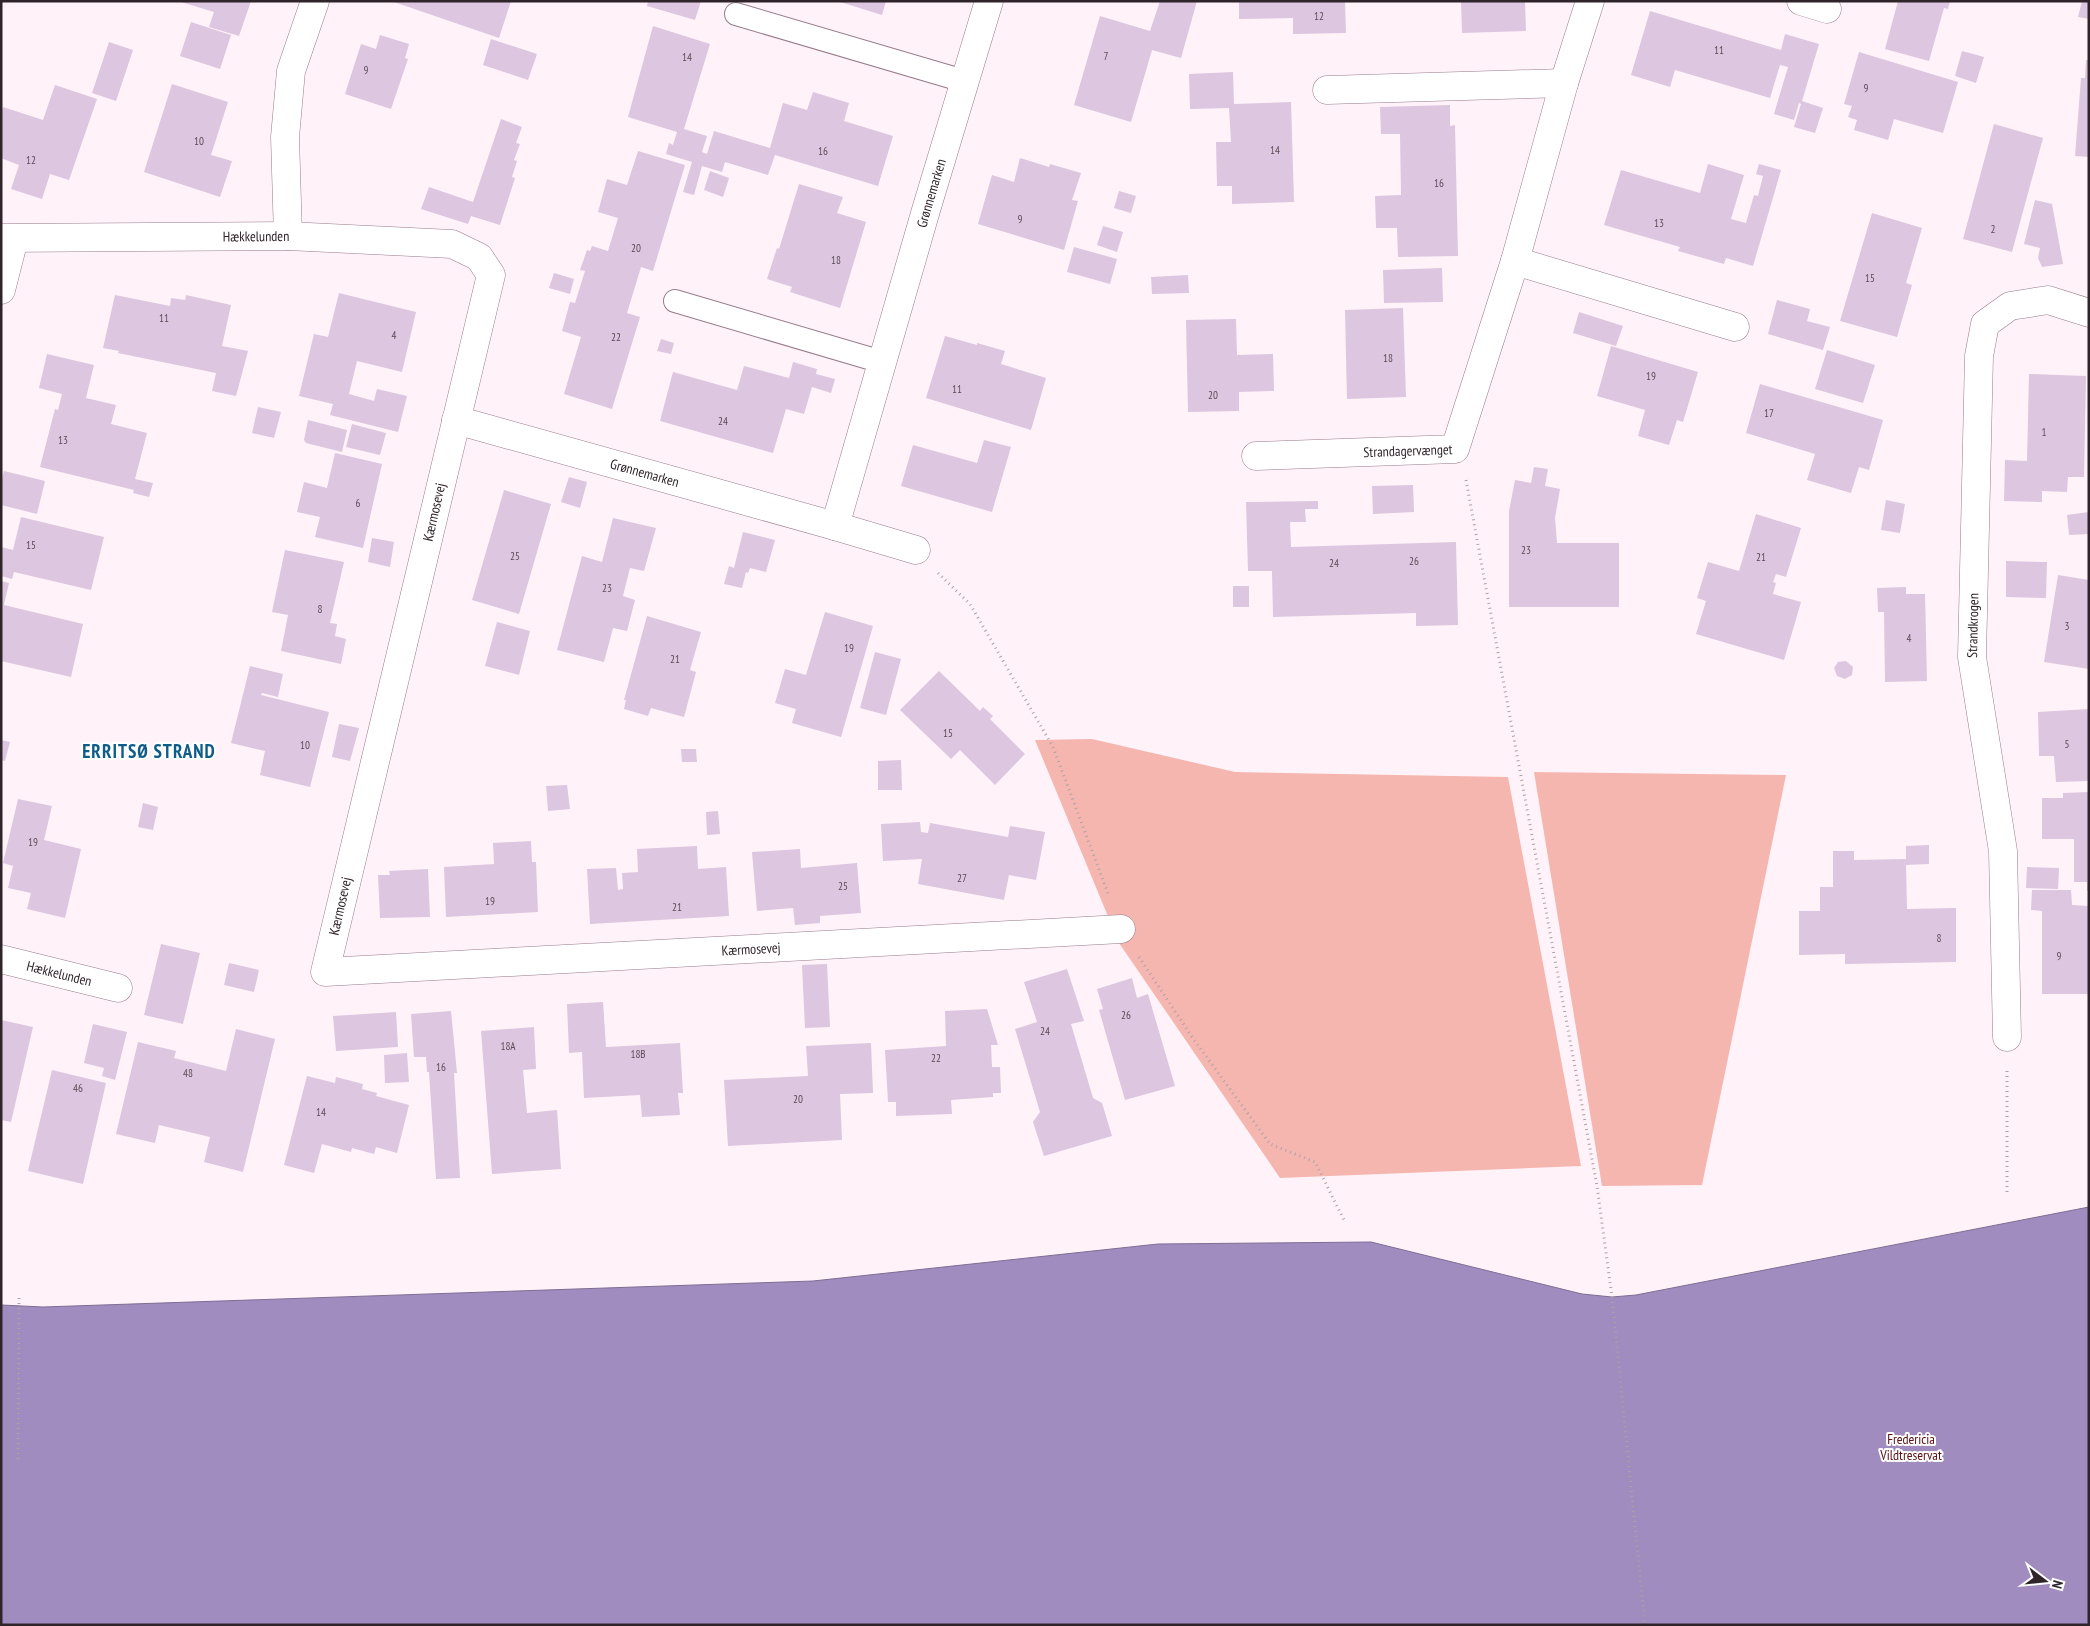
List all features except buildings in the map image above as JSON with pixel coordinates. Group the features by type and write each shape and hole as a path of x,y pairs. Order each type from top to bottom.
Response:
{"street":[{"name":"Hækkelunden","path":"1,290 8,239 288,236 285,137 291,71 315,1"},
{"name":"Grønnemarken","path":"835,526 989,1"},
{"name":"Strandagervænget","path":"1256,456 1455,449 1515,261 1564,83 1590,1"},
{"path":"1801,1 1828,10"},
{"path":"1327,90 1564,83"},
{"name":"Kærmosevej","path":"288,236 452,244 479,257 491,275 324,972 1121,929"},
{"path":"1515,261 1735,327"},
{"name":"Strandkrogen","path":"2007,1038 2004,851 1972,657 1979,356 1985,324 2010,306 2048,300 2089,313"},
{"name":"Grønnemarken","path":"456,420 916,550"},
{"name":"Hækkelunden","path":"1,959 118,988"}],"lane":[{"path":"736,14 964,81"},
{"path":"675,301 882,362"}],"path":[{"path":"1465,476 1597,1186 1612,1297 1645,1625"},
{"path":"916,550 970,604 1053,747 1121,929 1192,1037 1270,1144 1315,1162 1344,1220"},
{"path":"2007,1038 2008,1194"},
{"path":"18,1459 20,1298"}],"shaded area":[{"path":"1092,739 1235,772 1508,777 1581,1166 1280,1178 1119,943 1035,740"},
{"path":"1534,772 1786,775 1702,1185 1602,1186"},
{"name":"Fredericia Vildtreservat","path":"2089,1207 2089,1625 1,1625 1,1305 43,1307 813,1281 1158,1244 1371,1242 1582,1294 1612,1297 1636,1295"}],"district":[{"name":"ERRITSØ STRAND","path":"149,751"}]}
